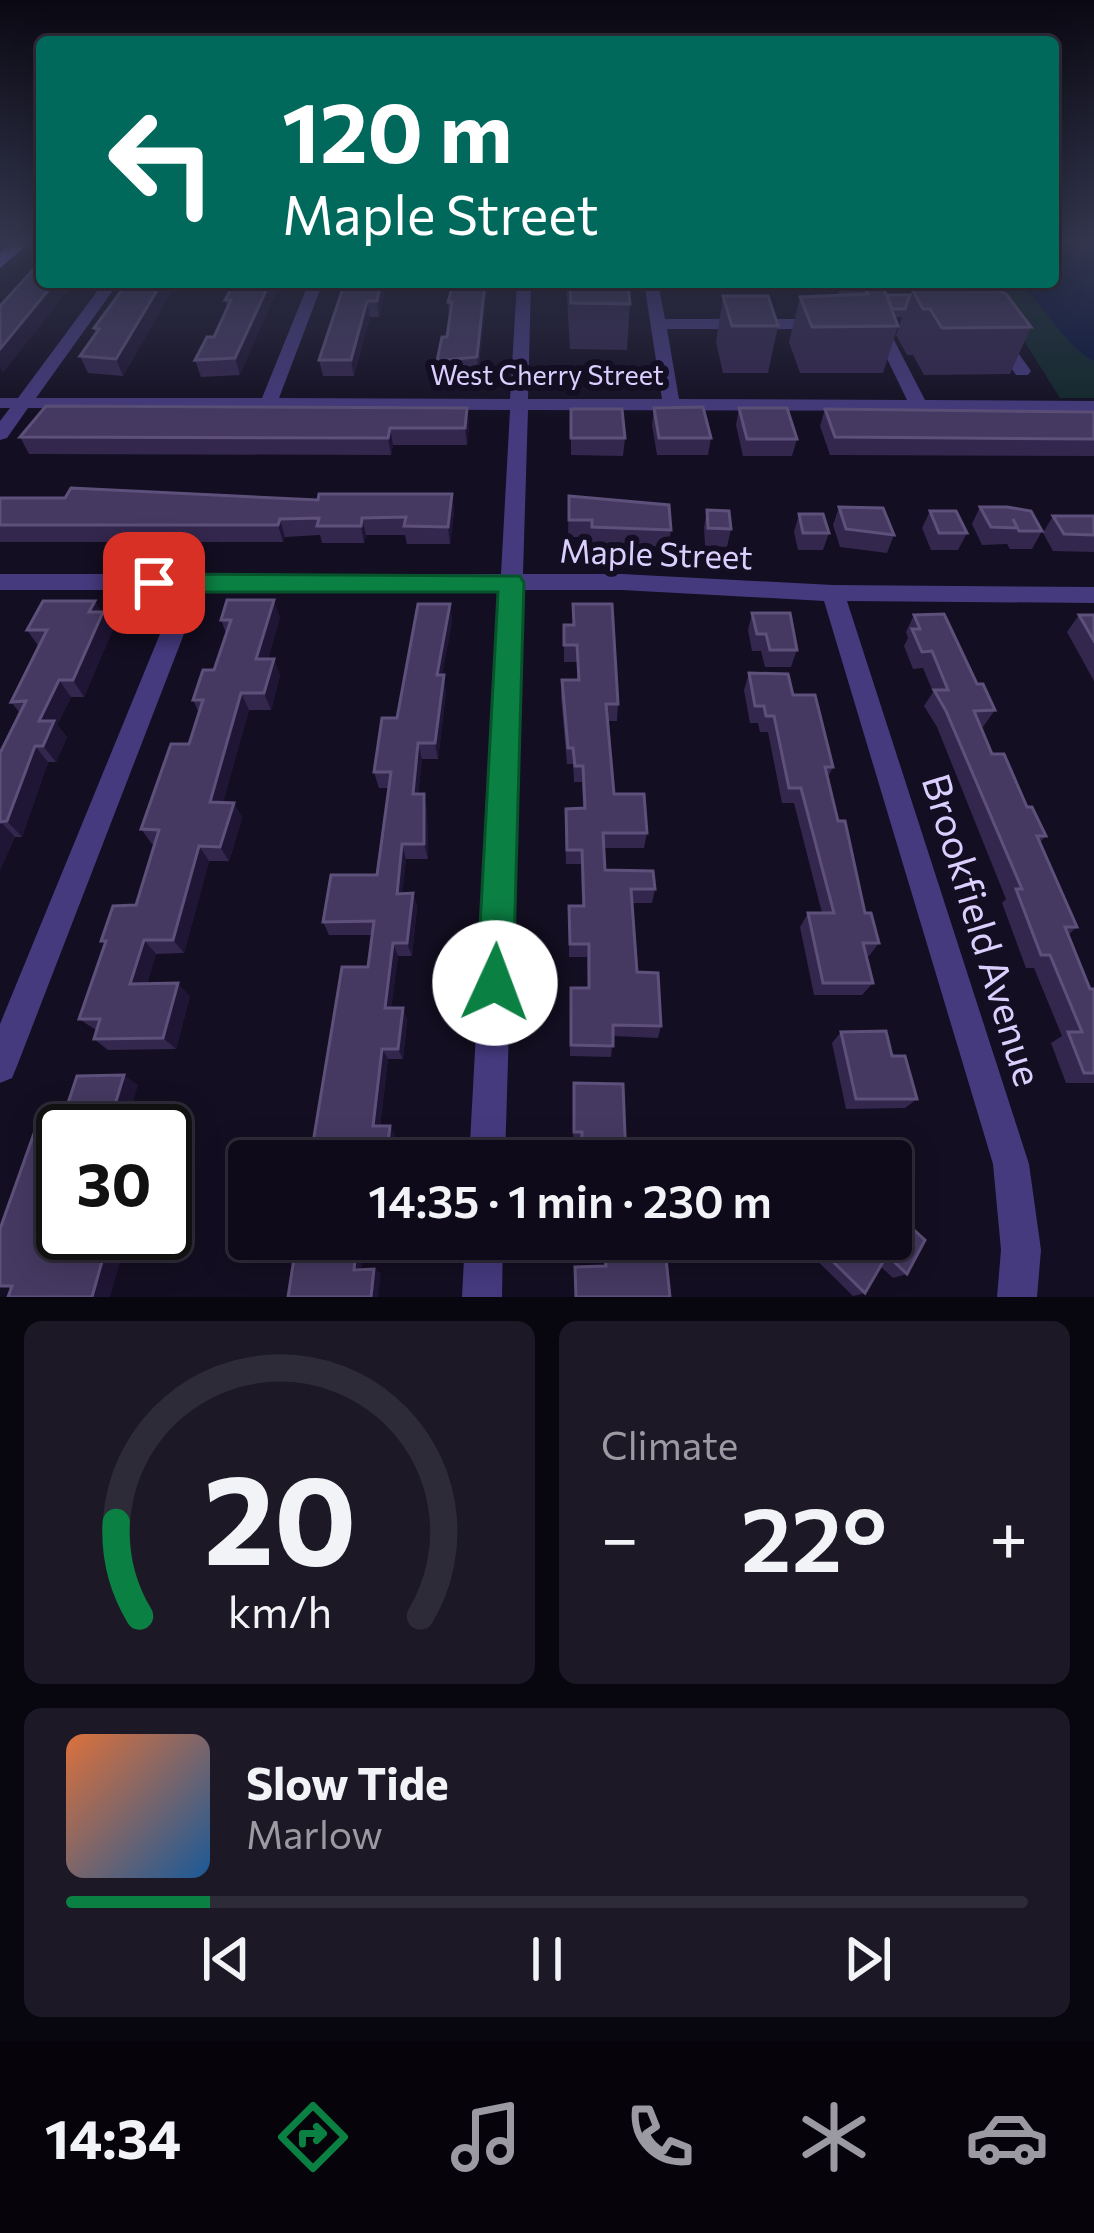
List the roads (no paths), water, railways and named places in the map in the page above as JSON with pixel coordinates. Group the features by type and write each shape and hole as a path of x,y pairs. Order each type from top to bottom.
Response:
{"street":[{"path":"0,434 95,305"},
{"path":"268,403 307,305"},
{"path":"489,1140 523,305"},
{"path":"655,305 671,403"},
{"path":"868,305 919,406"},
{"path":"658,324 897,324"},
{"path":"987,327 1022,371"},
{"name":"West Cherry Street","path":"0,403 1094,406"},
{"name":"Maple Street","path":"0,582 622,582 833,593 1094,595"},
{"path":"0,1066 192,583"},
{"name":"Brookfield Avenue","path":"833,593 1011,1164 1021,1250 1017,1297"},
{"path":"482,1297 483,1260"}],"water":[{"path":"1039,305 1094,305 1094,361 1072,344"}]}
